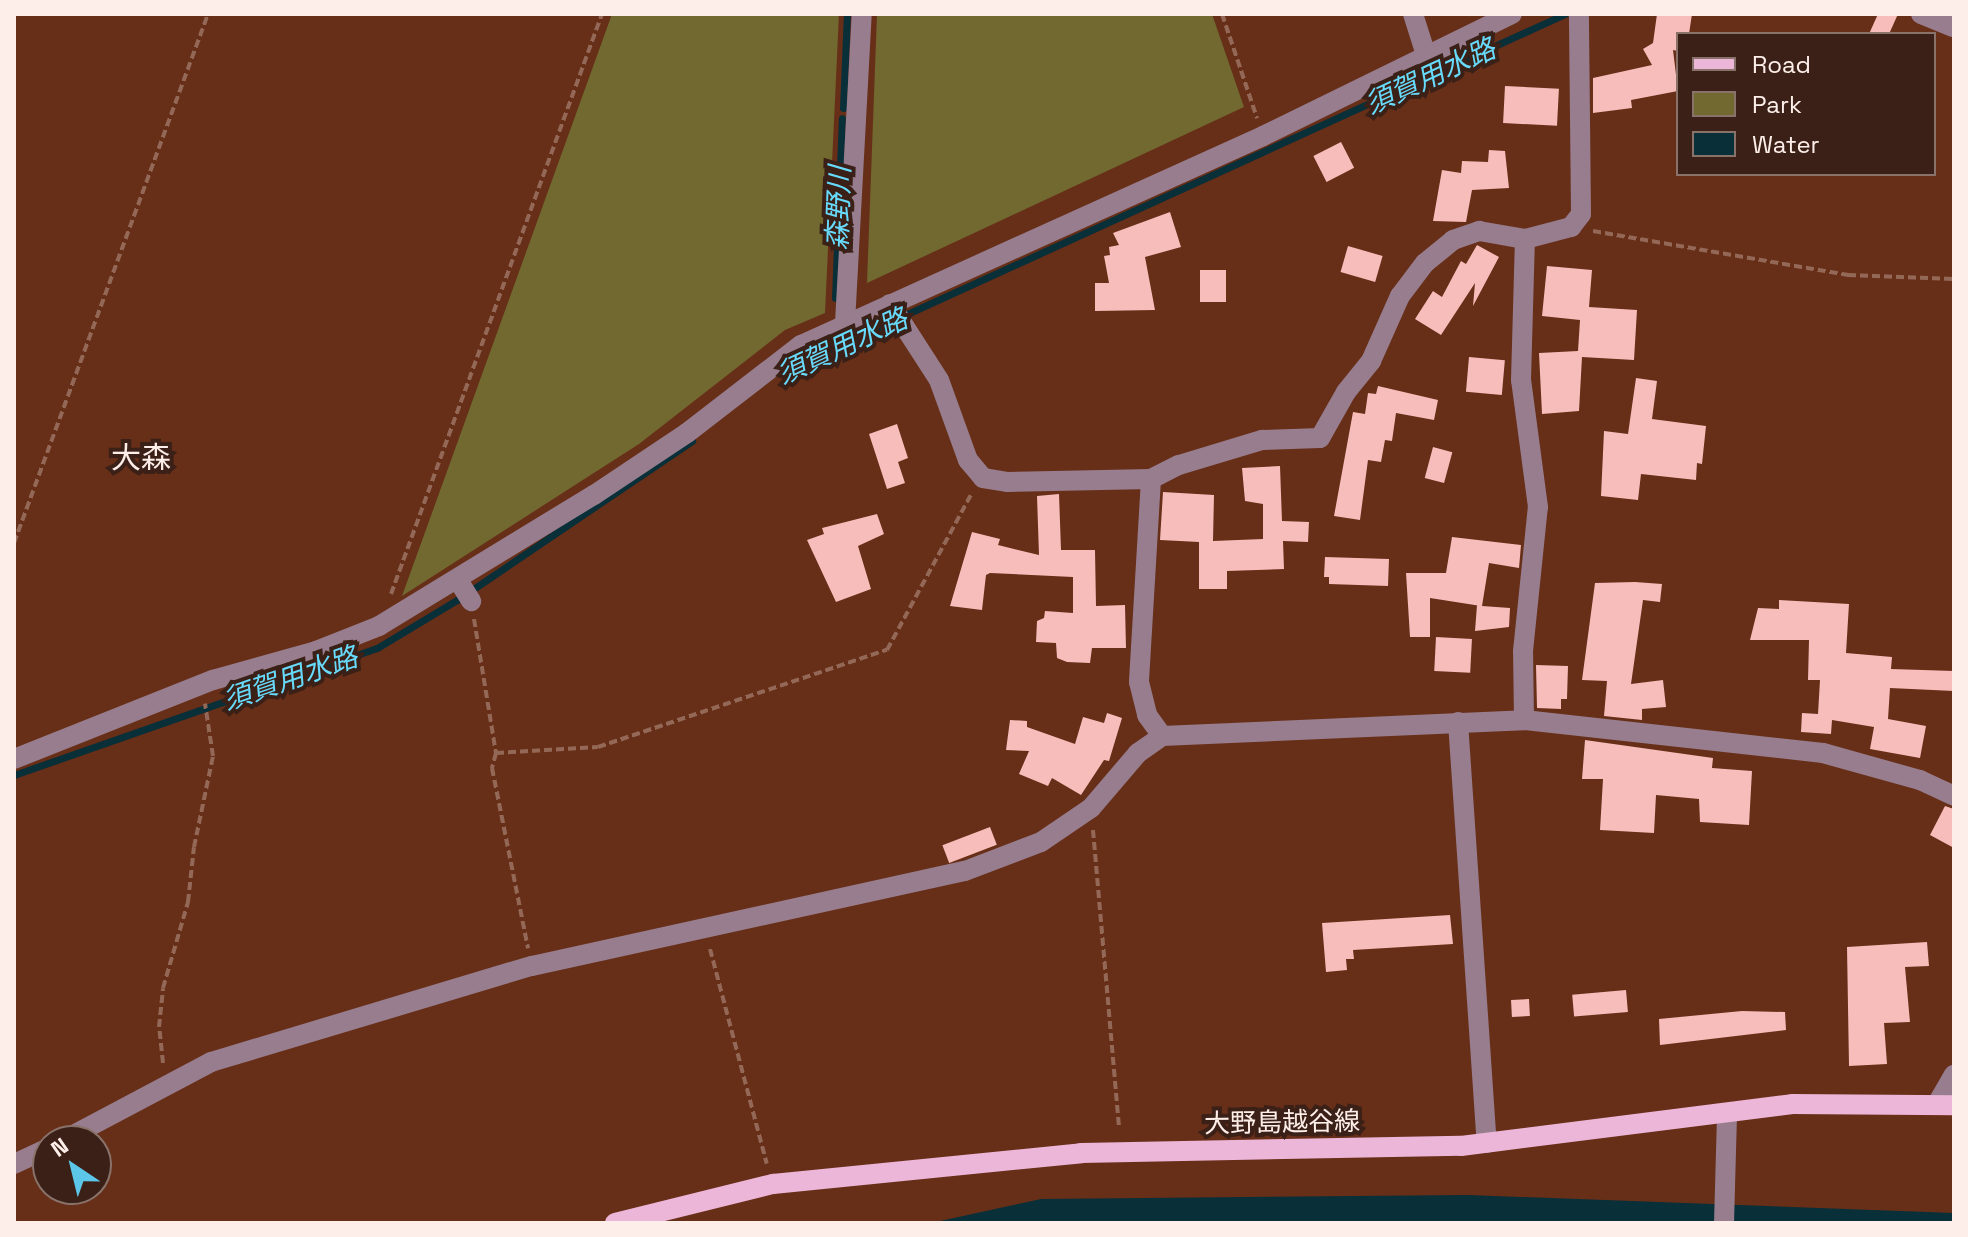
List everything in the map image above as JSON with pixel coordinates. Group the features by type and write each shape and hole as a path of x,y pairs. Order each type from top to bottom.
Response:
{"main road":[{"name":"大野島越谷線","path":"615,1223 773,1184 1081,1153 1487,1143 1792,1104 1945,1104"}],"street":[{"path":"845,323 862,14"},
{"path":"1413,14 1426,55"},
{"path":"14,759 213,680 316,651 379,626 458,580 687,433 801,345 1263,136 1512,14"},
{"path":"890,304 933,369 968,460 983,478 1007,482 1151,479 1179,465 1262,440 1320,438 1346,392 1371,361 1400,296 1425,263 1453,240 1479,231 1525,239 1571,227 1581,214 1579,14"},
{"path":"1921,14 1954,27"},
{"path":"1524,720 1523,651 1538,507 1521,380 1525,239"},
{"path":"1151,479 1139,682 1147,715 1162,736"},
{"path":"458,580 471,601"},
{"path":"95,1125 133,1107 171,1080 211,1062 532,966 705,931 965,871 1041,842 1091,808 1138,753 1162,736 1524,720 1823,753 1920,780 1954,796"},
{"path":"1458,722 1487,1143"},
{"path":"1945,1104 1954,1074"},
{"path":"1724,1223 1727,1114"}],"path":[{"path":"14,543 208,14"},
{"path":"379,626 602,14"},
{"path":"1222,14 1263,136"},
{"path":"1571,227 1848,275 1954,279"},
{"path":"496,753 598,747 887,650 960,510 983,478"},
{"path":"471,601 496,753 492,768 532,966"},
{"path":"171,1080 160,1055 162,1001 188,902 213,756 208,711"},
{"path":"1091,808 1119,1129"},
{"path":"705,931 773,1184"}],"green space":[{"path":"612,14 839,14 825,313 785,330 639,444 402,596"},
{"path":"877,14 1212,14 1244,107 867,283"}],"water":[{"path":"1468,1195 1954,1213 1954,1223 931,1223 1041,1199"}],"building":[{"path":"1657,14 1692,14 1689,32 1676,32 1676,51 1673,50 1676,91 1631,100 1632,108 1593,113 1593,78 1652,65 1643,49 1653,43"},
{"path":"1878,14 1898,14 1890,32 1870,32"},
{"path":"1505,86 1559,89 1557,126 1503,123"},
{"path":"1341,142 1354,168 1327,182 1313,156"},
{"path":"1489,150 1505,151 1509,188 1472,190 1466,222 1433,221 1442,170 1461,173 1462,161 1488,162"},
{"path":"1170,212 1181,247 1145,257 1155,310 1095,311 1095,283 1109,283 1104,256 1110,255 1109,247 1119,245 1113,233"},
{"path":"1477,245 1499,257 1473,306 1475,283 1441,335 1415,319 1433,291 1442,297 1461,261 1466,264"},
{"path":"1348,246 1383,256 1375,282 1341,272"},
{"path":"1547,266 1592,270 1589,307 1637,310 1634,360 1582,357 1579,411 1542,414 1539,353 1578,351 1580,320 1542,316"},
{"path":"1200,270 1226,270 1226,302 1200,302"},
{"path":"1469,357 1505,360 1502,395 1466,392"},
{"path":"1636,378 1657,381 1652,419 1706,426 1702,464 1697,463 1696,480 1641,474 1638,500 1601,496 1604,431 1628,434"},
{"path":"1378,386 1438,400 1434,420 1396,413 1392,441 1385,440 1381,462 1368,460 1360,520 1334,516 1353,412 1365,414 1368,393 1376,394"},
{"path":"897,424 908,458 898,462 905,483 887,489 869,434"},
{"path":"1433,447 1452,452 1444,483 1425,478"},
{"path":"1280,466 1282,521 1309,522 1308,542 1283,541 1284,569 1227,571 1227,589 1199,589 1199,542 1160,540 1163,492 1214,495 1213,541 1263,539 1263,504 1245,501 1242,468"},
{"path":"1059,494 1061,550 1095,550 1096,606 1125,605 1126,648 1092,648 1090,663 1067,662 1057,658 1056,643 1036,642 1037,621 1044,618 1045,611 1073,613 1073,577 990,573 986,575 982,610 950,606 972,532 1000,539 998,545 1039,555 1037,496"},
{"path":"877,514 884,534 858,546 871,589 836,602 807,540 824,534 822,528"},
{"path":"1452,537 1521,545 1519,568 1489,563 1482,606 1510,608 1509,627 1475,631 1477,605 1430,598 1430,637 1410,637 1406,573 1446,573"},
{"path":"1325,557 1389,559 1388,586 1329,584 1329,577 1324,577"},
{"path":"1595,583 1662,584 1660,602 1643,600 1631,684 1663,680 1666,707 1642,709 1642,720 1604,716 1607,681 1582,680"},
{"path":"1779,600 1849,604 1846,653 1892,657 1891,669 1954,671 1954,691 1890,688 1888,719 1926,726 1920,758 1870,749 1874,727 1832,720 1831,734 1801,732 1802,713 1818,714 1820,680 1808,680 1809,640 1750,640 1758,608 1779,609"},
{"path":"1436,637 1472,639 1470,673 1434,671"},
{"path":"1536,665 1568,666 1567,699 1561,699 1561,709 1537,708"},
{"path":"1107,713 1122,718 1109,761 1104,760 1081,795 1052,778 1048,786 1019,774 1029,751 1006,750 1010,720 1027,721 1027,727 1075,744 1083,717 1104,723"},
{"path":"1585,740 1713,758 1712,768 1752,771 1749,825 1700,822 1699,799 1656,795 1654,833 1600,830 1603,779 1582,779"},
{"path":"1945,806 1954,809 1954,848 1930,835"},
{"path":"990,827 997,845 949,863 942,845"},
{"path":"1450,915 1453,944 1353,950 1354,959 1346,959 1347,970 1326,972 1322,923"},
{"path":"1927,942 1929,966 1905,967 1910,1022 1884,1023 1887,1064 1849,1066 1847,947"},
{"path":"1626,990 1628,1012 1574,1017 1572,995"},
{"path":"1529,999 1530,1016 1512,1017 1511,1000"},
{"path":"1742,1011 1785,1012 1786,1030 1660,1045 1659,1019"}],"waterway":[{"name":"森野川","path":"843,108 847,14"},
{"name":"須賀用水路","path":"780,372 1565,14"},
{"name":"森野川","path":"835,298 842,118"},
{"name":"須賀用水路","path":"14,775 377,648 457,600 692,441"}],"district":[{"name":"大森","path":"141,458"}]}
